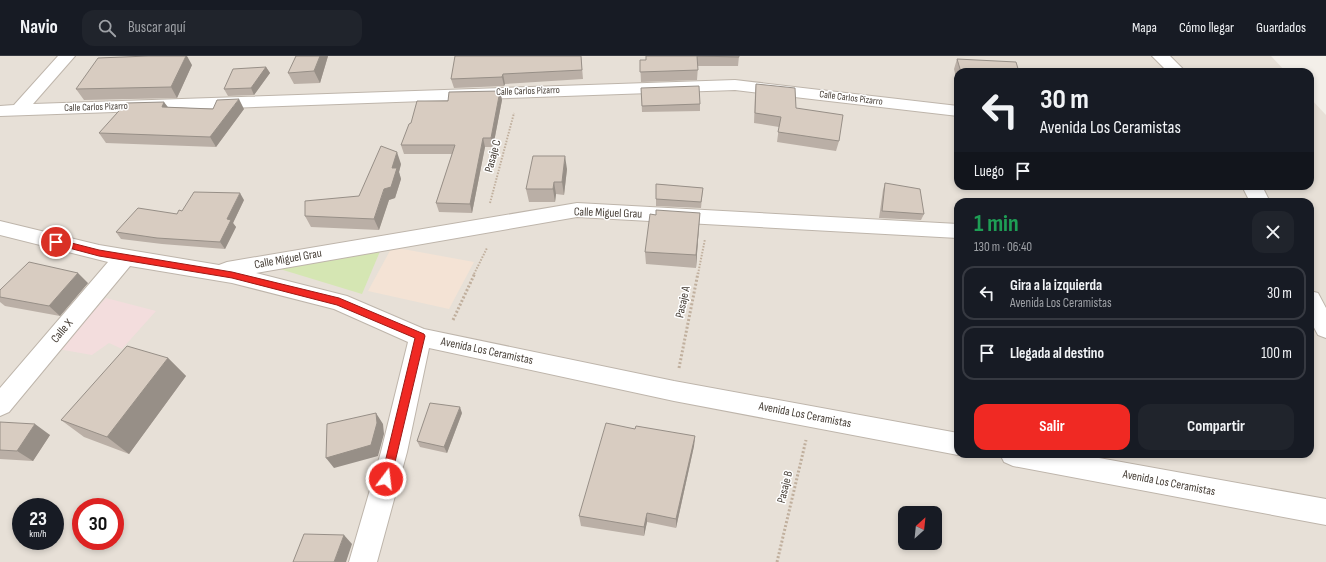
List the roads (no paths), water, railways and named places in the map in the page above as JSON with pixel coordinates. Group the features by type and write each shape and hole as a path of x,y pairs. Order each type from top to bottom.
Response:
{"street":[{"path":"19,110 67,56"},
{"path":"1160,56 1174,68"},
{"name":"Calle Carlos Pizarro","path":"0,111 735,85 954,111"},
{"name":"Calle Miguel Grau","path":"215,272 577,210 954,231"},
{"name":"Avenida Los Ceramistas","path":"0,228 99,253 215,272 339,302 431,339 674,391 954,443"},
{"name":"Calle X","path":"0,405 125,257"},
{"path":"1314,306 1326,329"},
{"path":"364,562 394,452 431,339"},
{"name":"Avenida Los Ceramistas","path":"1035,458 1326,512"}]}
